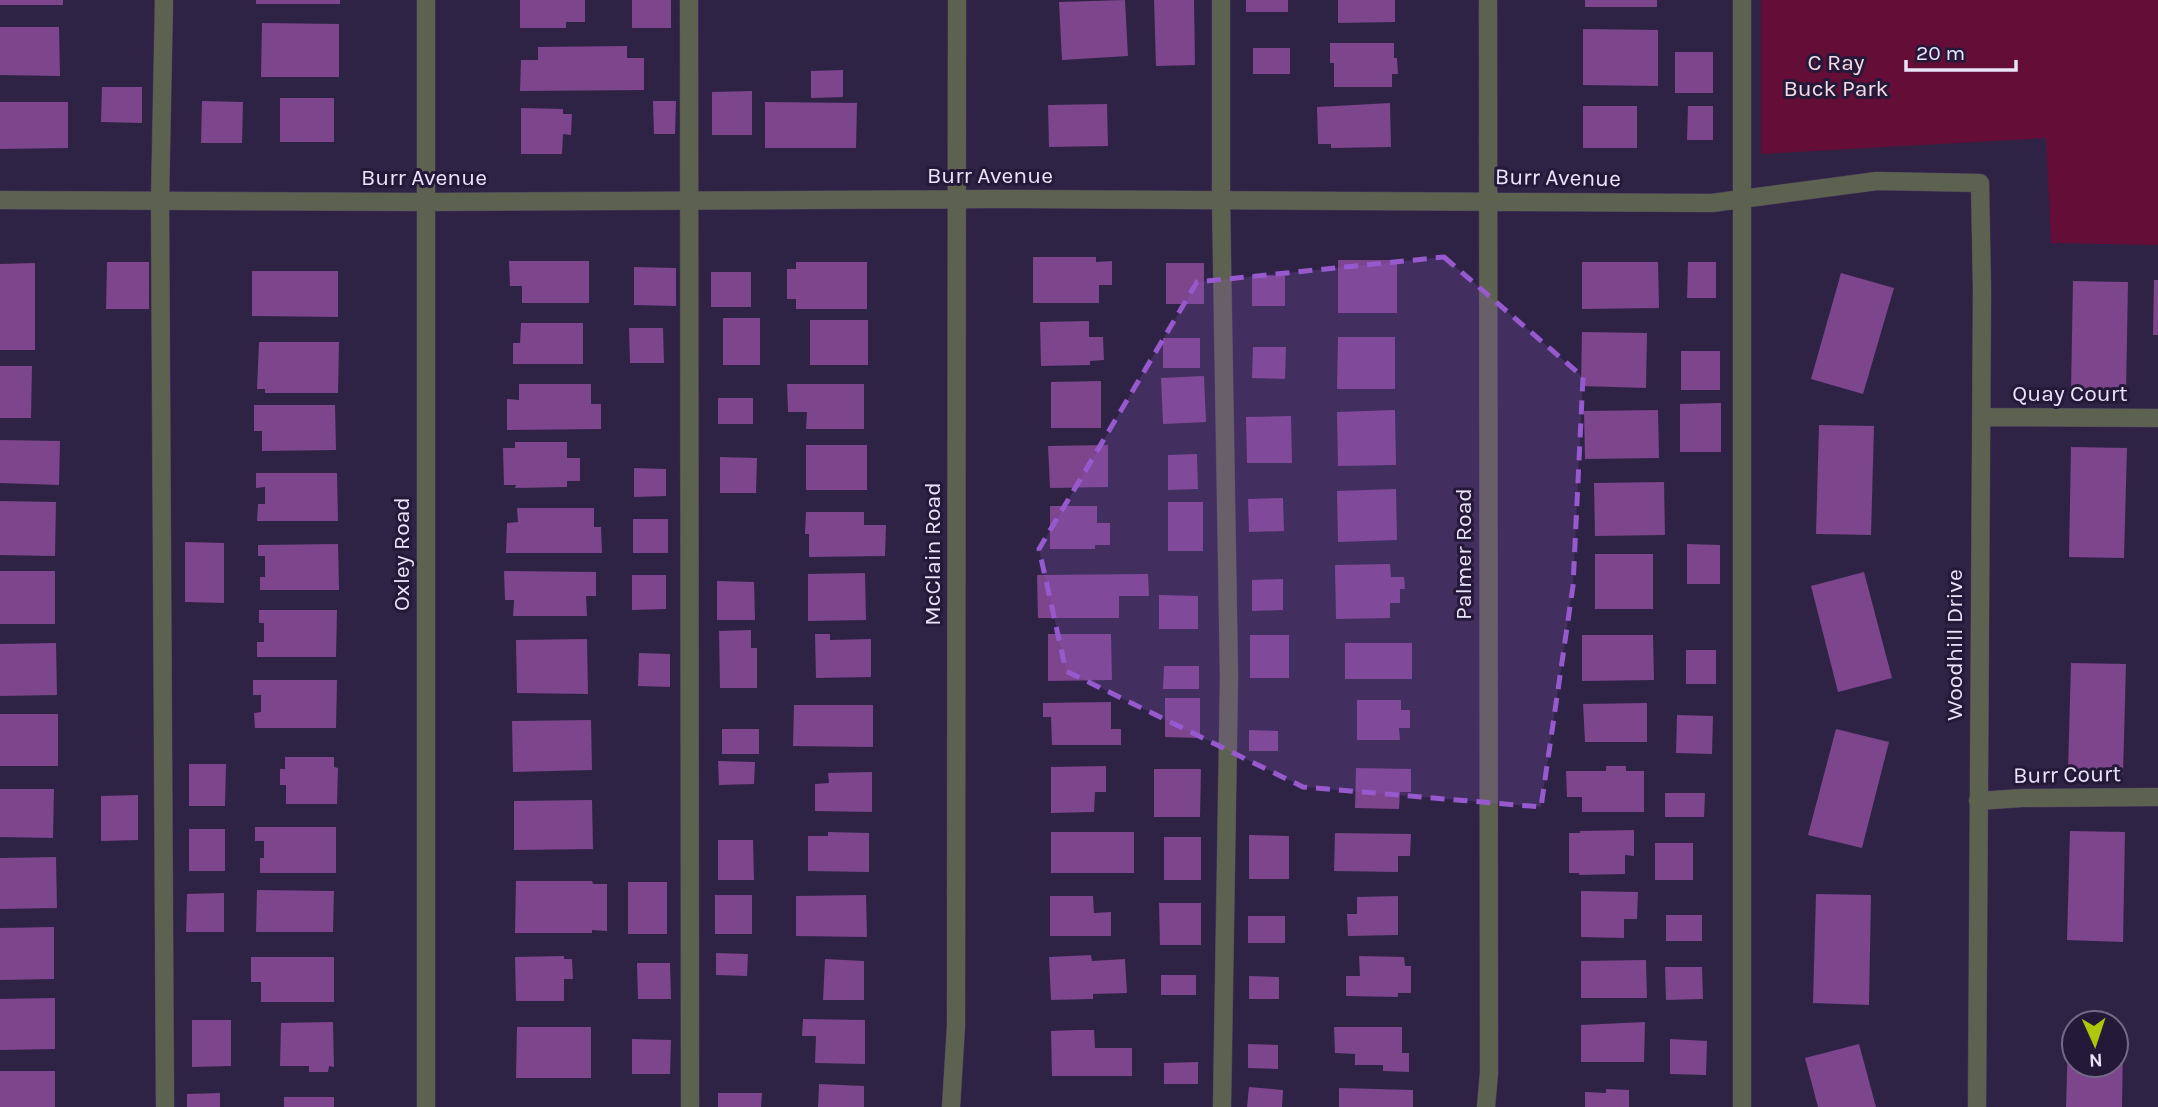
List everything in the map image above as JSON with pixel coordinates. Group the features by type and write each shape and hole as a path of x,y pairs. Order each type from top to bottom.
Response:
{"street":[{"path":"164,0 160,201 165,1107"},
{"name":"Oxley Road","path":"426,0 426,1107"},
{"path":"690,0 690,1107"},
{"name":"McClain Road","path":"951,1107 956,1026 957,0"},
{"path":"1221,0 1221,200 1229,677 1222,1107"},
{"name":"Palmer Road","path":"1486,1107 1489,1073 1488,0"},
{"path":"1742,0 1742,1107"},
{"name":"Burr Avenue","path":"0,200 1221,200 1712,203 1877,181 1980,183"},
{"name":"Woodhill Drive","path":"1977,1107 1980,183"},
{"name":"Quay Court","path":"1981,417 2158,418"},
{"name":"Burr Court","path":"1978,802 2022,798 2158,797"}],"highlighted area":[{"path":"1444,257 1583,377 1573,586 1541,807 1303,787 1066,671 1039,549 1197,282"}],"green space":[{"name":"C Ray Buck Park","path":"1761,0 2158,0 2158,245 2051,243 2046,138 1761,154"}],"building":[{"path":"0,0 63,0 63,5 0,5"},
{"path":"256,0 340,0 340,4 256,4"},
{"path":"520,0 585,0 585,22 566,22 566,28 520,28"},
{"path":"632,0 671,0 671,28 632,28"},
{"path":"1125,0 1128,56 1062,60 1059,2"},
{"path":"1154,0 1194,0 1195,65 1156,66"},
{"path":"1246,0 1288,0 1288,12 1246,12"},
{"path":"1338,0 1395,0 1395,22 1338,23"},
{"path":"1585,0 1657,0 1657,7 1585,7"},
{"path":"262,23 339,24 339,77 261,77"},
{"path":"0,27 59,27 60,76 0,75"},
{"path":"1583,29 1658,30 1658,86 1583,85"},
{"path":"1330,43 1394,43 1398,74 1392,74 1392,87 1334,87 1334,63 1330,63"},
{"path":"627,46 627,58 644,58 644,90 520,91 521,60 538,60 538,47"},
{"path":"1253,48 1290,48 1290,74 1253,74"},
{"path":"1675,52 1713,52 1713,93 1675,93"},
{"path":"843,70 843,97 811,98 811,71"},
{"path":"102,87 142,87 142,123 101,122"},
{"path":"752,91 752,135 712,135 712,92"},
{"path":"280,98 334,98 334,142 280,142"},
{"path":"202,101 243,102 242,143 201,143"},
{"path":"653,101 676,101 675,134 654,134"},
{"path":"0,102 68,102 68,148 0,149"},
{"path":"765,102 857,103 856,148 765,148"},
{"path":"1390,103 1391,147 1331,148 1331,144 1318,144 1317,107"},
{"path":"1107,104 1108,146 1049,147 1048,105"},
{"path":"1583,106 1637,106 1637,148 1583,148"},
{"path":"1688,106 1713,106 1713,140 1687,140"},
{"path":"521,108 563,109 563,114 572,114 571,135 563,134 562,154 521,154"},
{"path":"1033,257 1096,257 1096,262 1112,261 1112,285 1099,285 1099,303 1033,303"},
{"path":"1338,260 1397,260 1397,313 1338,313"},
{"path":"509,261 589,261 589,303 522,303 522,286 510,286"},
{"path":"107,262 149,262 149,309 106,309"},
{"path":"796,262 867,262 867,309 796,309 796,299 787,299 787,269 796,269"},
{"path":"1582,262 1658,262 1659,308 1582,309"},
{"path":"1688,262 1716,262 1716,298 1687,298"},
{"path":"35,263 35,350 0,350 0,264"},
{"path":"1166,263 1204,263 1204,304 1166,304"},
{"path":"634,267 676,268 676,306 634,305"},
{"path":"252,271 338,271 338,317 252,316"},
{"path":"711,272 751,272 751,307 711,307"},
{"path":"1841,273 1894,288 1863,394 1811,379"},
{"path":"1252,275 1285,276 1285,306 1252,306"},
{"path":"2154,280 2158,280 2158,335 2153,335"},
{"path":"2073,281 2128,282 2126,392 2071,390"},
{"path":"723,318 760,318 760,365 723,365"},
{"path":"810,320 868,320 868,365 810,365"},
{"path":"1089,321 1089,337 1103,337 1104,360 1090,361 1090,365 1041,366 1040,322"},
{"path":"521,323 583,323 583,364 513,364 513,343 520,343"},
{"path":"629,328 663,328 664,363 630,363"},
{"path":"1582,332 1647,333 1646,388 1581,386"},
{"path":"1338,337 1395,337 1395,389 1337,389"},
{"path":"1163,338 1200,338 1200,368 1163,368"},
{"path":"259,342 339,342 338,393 265,393 265,389 257,389"},
{"path":"1253,347 1286,347 1285,379 1252,378"},
{"path":"1681,351 1720,351 1720,390 1681,390"},
{"path":"0,366 32,366 31,418 0,418"},
{"path":"1204,376 1206,422 1163,424 1161,378"},
{"path":"1101,381 1101,428 1051,428 1051,382"},
{"path":"519,384 591,384 591,404 601,404 601,429 507,430 507,399 519,400"},
{"path":"787,384 864,384 864,429 806,429 807,412 788,412"},
{"path":"718,398 753,398 753,424 718,424"},
{"path":"1721,403 1721,452 1680,452 1680,404"},
{"path":"254,405 335,405 336,450 262,451 262,431 254,431"},
{"path":"1395,410 1396,465 1338,466 1337,412"},
{"path":"1658,410 1659,458 1585,459 1584,411"},
{"path":"1291,416 1292,463 1247,463 1246,417"},
{"path":"1819,425 1874,426 1871,535 1816,534"},
{"path":"0,440 60,441 59,485 0,483"},
{"path":"515,442 567,442 567,458 580,458 580,481 567,481 567,487 515,488 516,485 504,485 503,448 515,448"},
{"path":"806,445 867,445 867,490 806,490"},
{"path":"1108,445 1108,487 1050,488 1048,446"},
{"path":"2071,447 2127,448 2124,558 2069,557"},
{"path":"1197,454 1198,489 1168,490 1168,455"},
{"path":"720,457 757,458 756,493 720,493"},
{"path":"634,468 666,469 666,496 634,497"},
{"path":"256,473 337,473 338,521 257,521 258,504 265,504 265,487 256,488"},
{"path":"1664,482 1665,535 1595,536 1594,483"},
{"path":"1396,489 1397,540 1338,542 1337,491"},
{"path":"1283,498 1284,531 1249,532 1248,499"},
{"path":"0,501 56,502 55,556 0,555"},
{"path":"1168,502 1203,502 1203,551 1168,551"},
{"path":"1050,506 1097,506 1097,523 1110,523 1110,545 1095,545 1095,549 1050,549"},
{"path":"517,508 594,508 594,527 601,527 602,553 506,553 507,523 518,522"},
{"path":"806,512 864,512 864,525 886,525 885,556 809,557 809,534 805,534"},
{"path":"633,519 668,519 668,553 633,553"},
{"path":"185,542 224,543 224,603 185,602"},
{"path":"338,544 339,590 260,590 260,577 265,577 265,556 258,556 258,545"},
{"path":"1687,544 1720,545 1720,584 1687,584"},
{"path":"1595,554 1653,554 1653,609 1595,609"},
{"path":"1390,564 1391,577 1404,577 1405,589 1400,589 1400,603 1390,603 1390,618 1336,619 1335,565"},
{"path":"0,571 55,571 55,624 0,624"},
{"path":"504,571 596,572 596,596 586,596 587,616 513,616 514,600 505,600"},
{"path":"1864,572 1892,678 1838,692 1811,586"},
{"path":"865,573 866,620 808,621 808,574"},
{"path":"1148,574 1149,596 1119,596 1119,618 1038,618 1037,575"},
{"path":"632,575 666,575 666,609 632,610"},
{"path":"1283,579 1283,610 1252,611 1252,580"},
{"path":"717,581 754,582 755,620 717,620"},
{"path":"1159,595 1198,596 1198,629 1159,629"},
{"path":"259,610 337,610 336,657 257,657 257,642 264,642 264,623 259,623"},
{"path":"751,630 751,648 757,648 757,688 720,688 719,631"},
{"path":"815,634 830,634 830,640 871,639 871,677 816,678"},
{"path":"1048,634 1111,634 1112,680 1048,681"},
{"path":"1250,635 1289,635 1289,678 1250,678"},
{"path":"1582,635 1653,635 1654,680 1582,681"},
{"path":"587,639 588,694 517,693 516,640"},
{"path":"56,643 57,695 0,696 0,644"},
{"path":"1345,643 1412,643 1412,679 1345,679"},
{"path":"1686,650 1716,650 1716,684 1686,684"},
{"path":"639,653 670,654 670,687 638,686"},
{"path":"2071,663 2126,664 2123,774 2068,772"},
{"path":"1164,666 1199,666 1199,689 1163,689"},
{"path":"253,680 337,680 336,728 255,728 254,713 261,712 261,695 253,695"},
{"path":"1165,698 1200,698 1200,738 1165,737"},
{"path":"1357,700 1401,700 1401,710 1410,710 1410,728 1399,728 1400,740 1357,740"},
{"path":"1111,702 1111,729 1121,729 1121,745 1052,745 1051,717 1043,717 1043,703"},
{"path":"1647,703 1647,742 1585,742 1583,704"},
{"path":"794,705 873,705 873,747 793,746"},
{"path":"0,714 58,714 58,766 0,766"},
{"path":"1677,715 1713,716 1712,754 1676,753"},
{"path":"591,720 592,770 513,772 512,721"},
{"path":"722,729 759,729 759,754 722,754"},
{"path":"1836,729 1889,742 1862,848 1808,835"},
{"path":"1249,730 1278,731 1278,751 1249,751"},
{"path":"285,757 334,757 334,767 338,768 337,804 286,804 286,785 280,785 280,769 285,769"},
{"path":"718,761 755,762 754,784 719,785"},
{"path":"189,764 226,764 225,806 189,806"},
{"path":"1106,766 1106,792 1095,792 1094,812 1051,813 1051,767"},
{"path":"1606,766 1626,766 1626,771 1644,771 1644,812 1582,812 1582,797 1567,797 1566,771 1606,771"},
{"path":"1356,768 1411,769 1411,792 1400,792 1399,809 1355,808"},
{"path":"1154,769 1201,769 1200,817 1154,817"},
{"path":"872,772 872,812 815,811 815,784 829,783 828,773"},
{"path":"0,789 54,789 53,838 0,837"},
{"path":"1665,793 1705,793 1704,817 1665,817"},
{"path":"138,795 138,840 101,841 101,796"},
{"path":"592,800 593,849 514,850 514,801"},
{"path":"255,827 336,827 336,873 260,873 260,858 264,858 264,841 255,841"},
{"path":"189,829 225,829 225,871 189,871"},
{"path":"1634,830 1634,856 1625,855 1625,874 1569,873 1569,833"},
{"path":"2070,831 2125,832 2123,942 2067,940"},
{"path":"828,832 869,833 869,872 808,871 808,836 828,836"},
{"path":"1051,832 1134,832 1134,873 1051,873"},
{"path":"1335,833 1411,834 1410,856 1398,856 1398,872 1334,871"},
{"path":"1249,835 1289,836 1289,879 1249,879"},
{"path":"1164,837 1201,837 1201,880 1164,880"},
{"path":"718,840 753,840 754,880 718,880"},
{"path":"1655,843 1693,843 1693,880 1655,880"},
{"path":"56,857 57,908 0,909 0,858"},
{"path":"516,881 592,881 593,884 607,884 607,931 515,933"},
{"path":"628,882 667,882 667,934 628,934"},
{"path":"257,890 334,891 333,932 256,932"},
{"path":"1581,891 1638,892 1637,919 1624,919 1624,938 1581,937"},
{"path":"224,893 224,932 186,932 187,894"},
{"path":"1816,894 1871,895 1869,1005 1813,1003"},
{"path":"715,895 752,895 752,934 715,934"},
{"path":"866,895 867,937 796,936 796,896"},
{"path":"1050,896 1093,896 1094,913 1111,912 1111,936 1050,936"},
{"path":"1398,896 1398,935 1348,936 1347,914 1357,914 1357,897"},
{"path":"1159,903 1201,903 1201,945 1160,945"},
{"path":"1666,915 1702,915 1702,941 1666,941"},
{"path":"1248,916 1285,916 1285,943 1248,943"},
{"path":"54,927 54,979 0,980 0,928"},
{"path":"716,953 748,954 747,976 716,975"},
{"path":"1091,955 1092,961 1125,959 1127,993 1093,994 1093,999 1051,1000 1049,957"},
{"path":"564,956 564,959 572,959 573,979 564,979 564,1001 516,1001 515,957"},
{"path":"1359,956 1404,957 1405,966 1411,966 1411,993 1398,993 1398,997 1346,996 1346,976 1360,976"},
{"path":"251,957 334,957 334,1002 261,1002 261,982 251,982"},
{"path":"825,959 864,961 864,1000 823,1000"},
{"path":"1646,960 1647,998 1581,998 1581,961"},
{"path":"637,963 670,963 671,999 638,999"},
{"path":"1665,967 1702,967 1703,999 1666,1000"},
{"path":"1161,975 1196,975 1196,995 1161,995"},
{"path":"1249,976 1279,977 1279,999 1249,999"},
{"path":"55,998 55,1049 0,1050 0,999"},
{"path":"803,1019 865,1020 865,1064 815,1063 816,1036 802,1036"},
{"path":"192,1020 231,1020 231,1066 192,1067"},
{"path":"333,1022 334,1067 329,1066 328,1072 309,1072 309,1066 280,1066 281,1023"},
{"path":"1645,1022 1644,1062 1581,1062 1581,1025"},
{"path":"517,1027 591,1027 591,1078 516,1078"},
{"path":"1334,1027 1402,1027 1402,1053 1409,1053 1409,1072 1383,1071 1383,1065 1355,1065 1355,1054 1335,1053"},
{"path":"1094,1030 1095,1048 1132,1048 1132,1076 1052,1076 1051,1031"},
{"path":"632,1039 671,1040 670,1074 632,1074"},
{"path":"1670,1039 1707,1041 1706,1075 1670,1074"},
{"path":"1248,1044 1278,1045 1278,1069 1248,1068"},
{"path":"1859,1044 1876,1107 1818,1107 1805,1058"},
{"path":"1198,1062 1198,1084 1164,1084 1164,1063"},
{"path":"0,1071 55,1071 55,1107 0,1107"},
{"path":"2067,1079 2122,1079 2122,1107 2066,1107"},
{"path":"819,1084 864,1086 864,1107 818,1107"},
{"path":"1249,1087 1283,1090 1282,1107 1247,1107"},
{"path":"1339,1088 1413,1090 1413,1107 1339,1107"},
{"path":"1606,1089 1629,1090 1629,1107 1585,1107 1585,1092 1606,1093"},
{"path":"220,1093 220,1107 187,1107 187,1094"},
{"path":"718,1093 762,1093 761,1107 718,1107"},
{"path":"284,1097 334,1097 334,1107 284,1107"}]}
